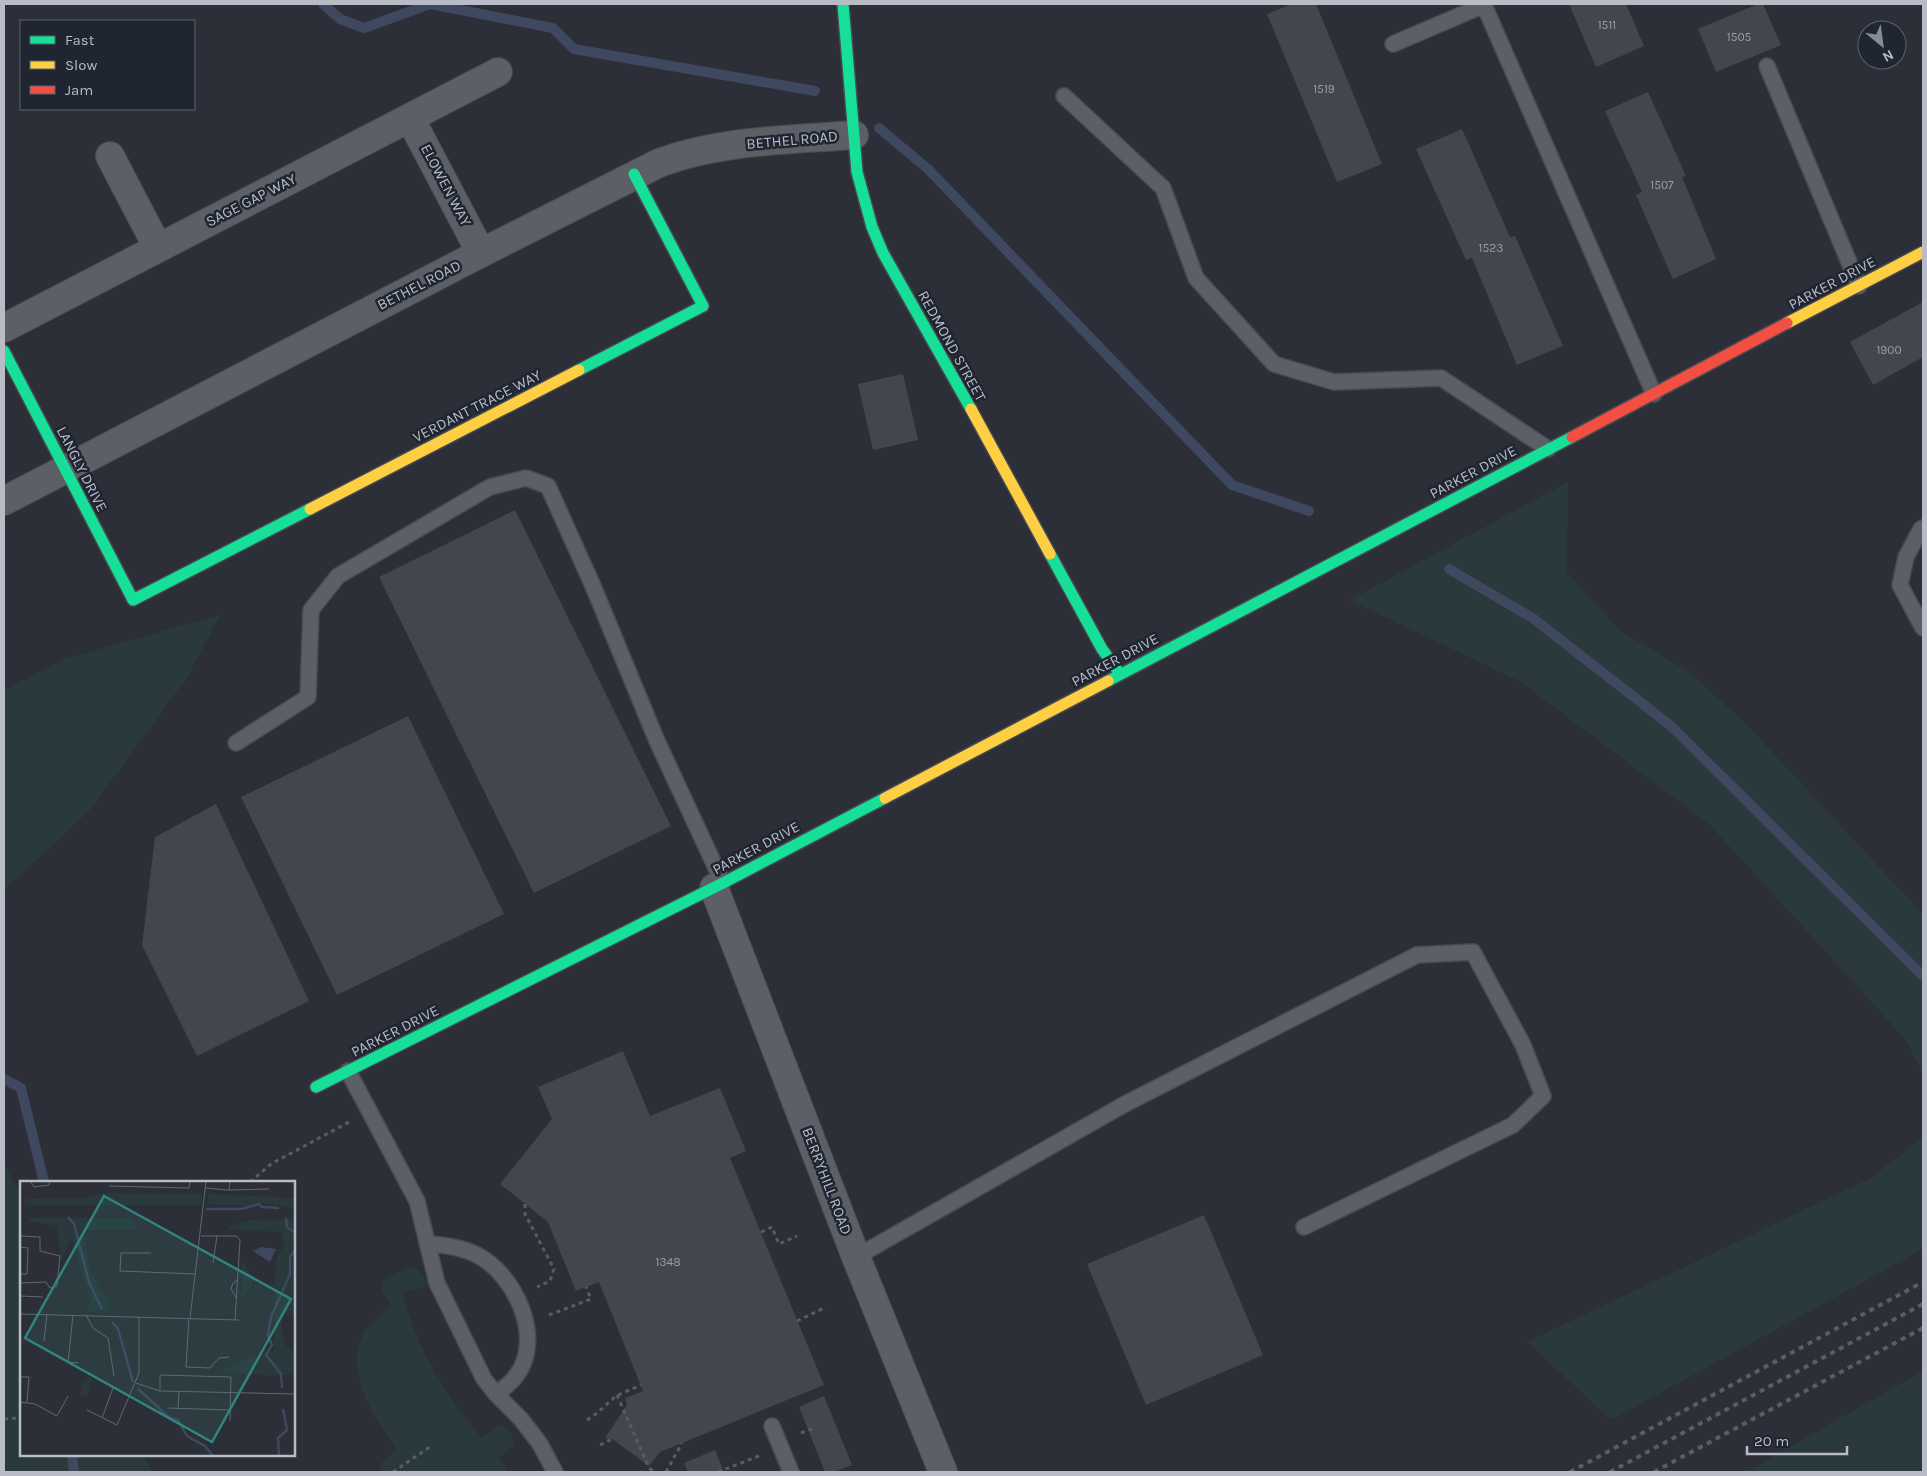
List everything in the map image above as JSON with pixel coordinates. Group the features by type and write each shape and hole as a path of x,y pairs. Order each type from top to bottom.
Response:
{"street":[{"name":"REDMOND STREET","path":"843,4 857,172 872,227 883,253 1102,649 1120,674"},
{"name":"SAGE GAP WAY","path":"4,328 498,72"},
{"name":"ELOWEN WAY","path":"410,118 481,253"},
{"name":"BETHEL ROAD","path":"4,501 634,174 684,154 719,146 854,135"},
{"path":"110,156 158,248"},
{"name":"VERDANT TRACE WAY","path":"133,600 703,306 634,174"},
{"name":"PARKER DRIVE","path":"316,1087 718,885 1923,252"},
{"name":"LANGLY DRIVE","path":"4,351 133,600"},
{"name":"BERRYHILL ROAD","path":"718,885 856,1257 943,1472"}],"lane":[{"path":"1393,44 1484,5 1654,394"},
{"path":"1767,66 1859,286"},
{"path":"1064,96 1163,188 1196,278 1274,364 1334,382 1440,378 1548,449"},
{"path":"236,743 308,697 311,610 338,576 490,488 526,478 548,486 593,586 718,885"},
{"path":"1923,528 1906,557 1900,585 1923,628"},
{"path":"856,1257 1124,1104 1417,955 1473,952 1523,1045 1543,1096 1513,1125 1304,1227"},
{"path":"348,1071 417,1201 437,1282 484,1379 521,1419 540,1444 555,1472"},
{"path":"428,1244 450,1246 479,1255 498,1271 514,1290 522,1308 528,1332 527,1353 517,1376 496,1394"},
{"path":"772,1426 791,1472"}],"path":[{"path":"251,1181 271,1164 351,1121"},
{"path":"525,1204 525,1214 554,1270 550,1281 536,1287"},
{"path":"761,1232 772,1227 779,1244 797,1236"},
{"path":"546,1316 590,1299 586,1287"},
{"path":"797,1321 826,1307"},
{"path":"586,1420 617,1395 641,1386"},
{"path":"617,1395 648,1468 655,1472"},
{"path":"4,1418 20,1418"},
{"path":"793,1436 816,1427"},
{"path":"600,1445 612,1438"},
{"path":"666,1472 682,1443"},
{"path":"393,1472 431,1446"},
{"path":"718,1472 765,1454"}],"shaded area":[{"path":"1568,482 1567,573 1622,632 1689,672 1746,724 1923,914 1923,1075 1907,1041 1710,825 1521,682 1350,600"},
{"path":"220,615 188,676 89,811 4,890 4,690 67,658"},
{"path":"1923,1137 1923,1249 1611,1420 1527,1342 1871,1178"},
{"path":"4,1163 20,1193 20,1456 144,1456 153,1472 4,1472"},
{"path":"411,1266 421,1273 425,1285 419,1289 402,1293 424,1352 444,1388 482,1438 499,1425 503,1426 512,1435 514,1440 513,1447 499,1457 509,1472 381,1472 380,1464 397,1450 379,1424 364,1394 359,1379 358,1348 364,1333 390,1305 381,1288 383,1280"},
{"path":"1923,1371 1923,1472 1746,1472"}],"building":[{"path":"1292,4 1316,4 1382,164 1337,182 1267,14"},
{"path":"1569,4 1626,4 1644,46 1596,67"},
{"path":"1758,4 1763,4 1781,45 1716,72 1698,29"},
{"path":"1648,92 1686,176 1682,177 1716,259 1673,279 1636,195 1642,192 1605,111"},
{"path":"1462,129 1510,237 1515,236 1563,346 1517,365 1472,258 1466,260 1416,149"},
{"path":"1923,302 1923,357 1873,385 1850,342"},
{"path":"903,374 918,440 873,450 858,384"},
{"path":"515,510 671,826 534,893 379,577"},
{"path":"408,716 504,914 337,995 241,797"},
{"path":"216,804 309,1001 197,1056 142,945 155,837"},
{"path":"623,1051 650,1116 720,1088 746,1151 730,1158 824,1385 660,1452 649,1466 612,1439 605,1438 627,1405 625,1398 643,1391 599,1282 576,1291 548,1222 500,1184 552,1119 538,1087"},
{"path":"1204,1215 1263,1355 1146,1405 1087,1264"},
{"path":"824,1396 852,1465 833,1472 825,1472 799,1407"},
{"path":"715,1450 724,1472 688,1472 684,1463"}],"waterway":[{"path":"323,4 340,19 364,28 430,4 553,28 574,49 815,91"},
{"path":"879,128 928,169 1232,485 1309,511"},
{"path":"1449,569 1534,619 1671,726 1923,976"},
{"path":"4,1079 21,1088 44,1181"},
{"path":"72,1456 74,1472"}],"railway":[{"path":"1570,1472 1923,1282"},
{"path":"1610,1472 1923,1304"},
{"path":"1654,1472 1923,1328"}],"traffic: fast":[{"path":"843,4 857,172 872,227 883,253 971,409"},
{"path":"579,370 703,306 634,174"},
{"path":"4,351 133,600 310,509"},
{"path":"1108,681 1572,437"},
{"path":"1050,554 1102,649 1120,674"},
{"path":"316,1087 723,883 885,798"}],"traffic: slow":[{"path":"1787,323 1923,252"},
{"path":"310,509 579,370"},
{"path":"971,409 1050,554"},
{"path":"885,798 1108,681"}],"traffic: jam":[{"path":"1572,437 1787,323"}]}
